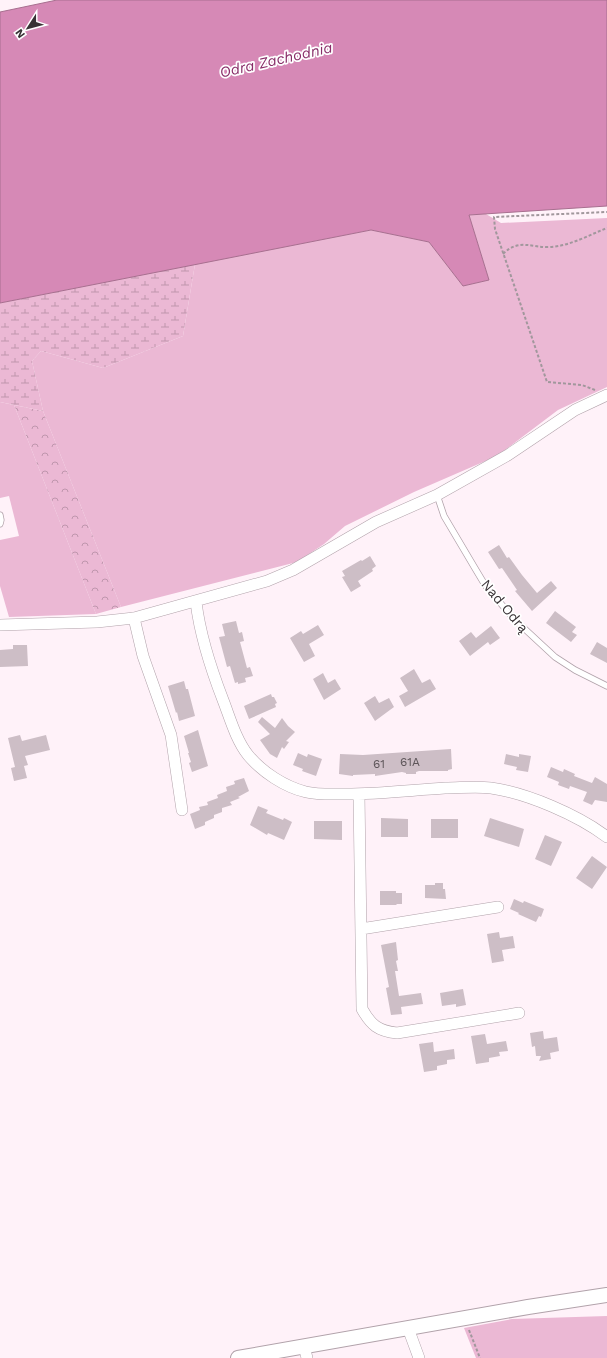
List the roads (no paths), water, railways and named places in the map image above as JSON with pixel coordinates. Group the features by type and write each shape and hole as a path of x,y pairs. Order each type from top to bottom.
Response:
{"street":[{"path":"0,625 96,622 134,618 196,602 268,580 293,570 376,522 437,495 508,455 575,410 604,394"},
{"path":"196,602 210,664 237,735 248,755 267,772 280,781 294,788 308,792 330,794 359,794 466,787 491,788 517,794 543,803 568,814 598,830 607,837"},
{"path":"134,618 142,656 170,735 182,810"},
{"path":"359,794 362,1009 368,1020 387,1032 397,1032 519,1013"},
{"path":"361,929 498,907"},
{"path":"238,1358 306,1352 408,1328 568,1300 607,1295"},
{"path":"408,1328 419,1358"}],"lane":[{"name":"Nad Odrą","path":"437,495 444,516 485,585 514,619 555,657 574,670 607,686"},
{"path":"0,516 0,524"}],"water":[{"name":"Odra Zachodnia","path":"57,0 607,0 607,206 469,215 489,280 463,286 429,242 371,230 0,303 0,12"}]}
